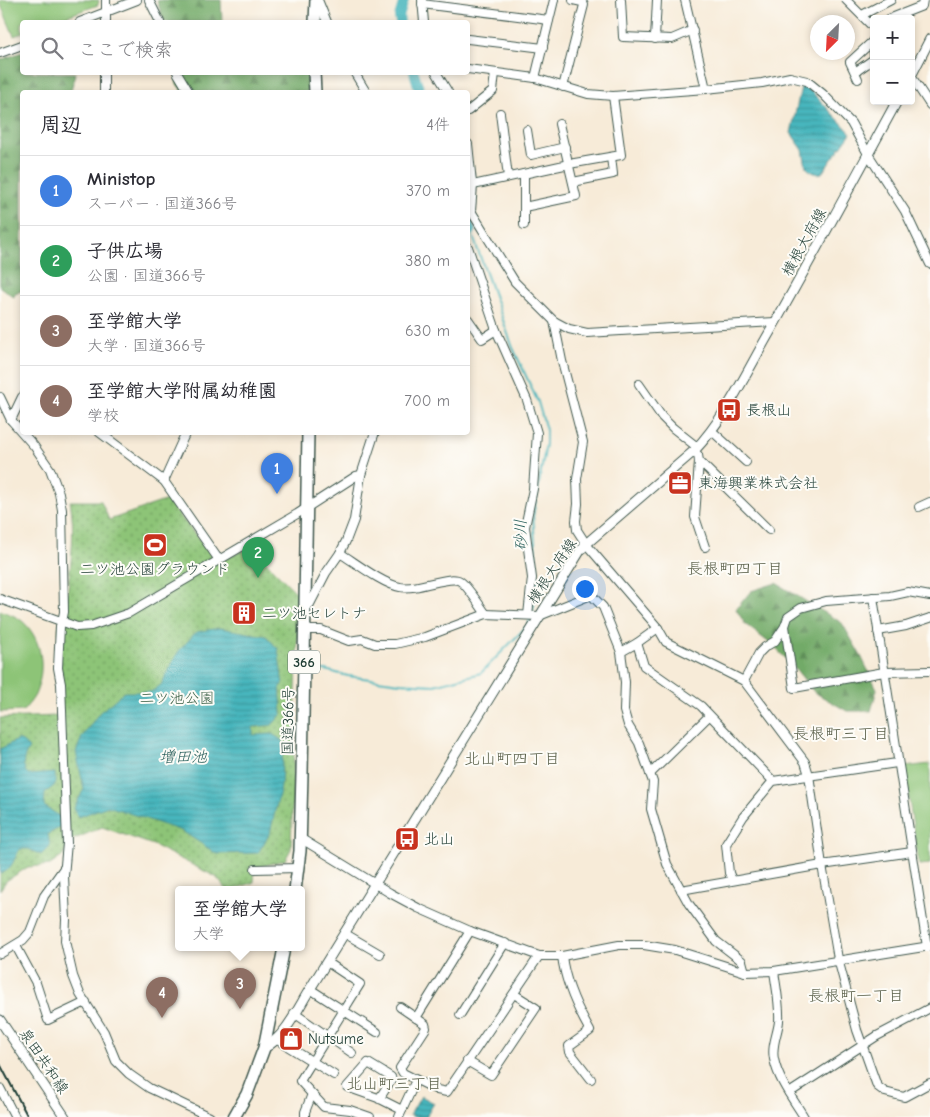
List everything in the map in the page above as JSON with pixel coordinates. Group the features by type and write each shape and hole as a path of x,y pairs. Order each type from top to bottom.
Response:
{"highway":[{"path":"315,20 317,0"},
{"path":"314,75 315,90"},
{"name":"国道366号","path":"296,886 300,838 308,435"},
{"path":"234,1117 246,1094 264,1048 283,951"}],"main road":[{"path":"915,68 930,39"},
{"name":"横根大府線","path":"264,1048 273,1043 310,989 539,616 586,544 696,449 712,430 775,322 895,105"},
{"name":"泉田共和線","path":"0,1020 65,1117"}],"street":[{"path":"106,0 106,20"},
{"path":"85,20 138,0"},
{"path":"149,0 159,20"},
{"path":"317,0 326,20"},
{"path":"536,78 554,0"},
{"path":"563,87 584,5 582,2 572,0"},
{"path":"622,0 623,38 672,39 693,30"},
{"path":"655,39 657,0"},
{"path":"685,0 706,89"},
{"path":"846,0 870,24"},
{"path":"862,15 890,0"},
{"path":"899,15 922,6 923,0"},
{"path":"424,20 422,2 549,20"},
{"path":"470,39 543,48"},
{"path":"870,43 850,62 856,76 872,60"},
{"path":"0,53 20,46"},
{"path":"470,69 536,78 588,94 613,96 762,83 790,77 807,81 823,94 851,123 868,154 905,211 930,264"},
{"path":"470,109 493,90 495,73"},
{"path":"104,75 104,90"},
{"path":"179,75 187,90"},
{"path":"356,75 365,90"},
{"path":"438,75 447,90"},
{"path":"915,82 930,105"},
{"path":"473,185 569,164 621,155 613,96"},
{"path":"500,113 508,177"},
{"path":"524,207 576,196 559,124"},
{"path":"527,130 531,155 565,147"},
{"path":"573,182 613,174 611,157"},
{"path":"470,164 473,185 470,211 515,282 554,321 568,328 588,333 775,322"},
{"path":"524,174 524,225"},
{"path":"470,253 496,330 527,400 537,433 533,489 526,526 532,578 528,615"},
{"path":"554,321 562,361 584,442 577,479 577,530 586,544 658,628 666,642 744,681 806,762 838,959 862,1046 873,1077 878,1086 885,1092 904,1097 930,1083"},
{"path":"470,322 482,338 496,330"},
{"path":"640,384 662,417 696,449 699,461 695,517 706,547"},
{"path":"0,397 11,420 20,430"},
{"path":"11,420 20,401"},
{"path":"712,430 746,462"},
{"path":"24,435 50,469 59,493 62,510 62,622 60,626 58,668 61,684 66,800 65,941 73,976 80,994 104,1032 116,1062 149,1088 206,1116"},
{"path":"103,435 164,482 219,560"},
{"path":"164,482 185,435"},
{"path":"305,608 310,604 326,573 340,553 354,520 361,475 374,435"},
{"path":"699,461 769,530"},
{"path":"0,599 77,627 91,626 129,613 356,476 361,475"},
{"path":"920,507 930,502"},
{"path":"340,553 362,568 398,587 411,588 430,585 449,578 460,581 486,614"},
{"path":"744,681 759,653 765,646 775,641 785,626 788,617 801,608 826,601 873,598 908,592 930,596"},
{"path":"305,627 310,630 321,630 349,641 362,639 376,644 395,644 425,637 486,614 539,616 591,595 603,607 621,652 625,682 624,711 628,725 639,743 653,782 651,809 667,864 681,890 716,940 742,961 745,972"},
{"path":"300,838 374,884 418,908 470,931 539,956 562,956 611,946 655,946 675,950 745,972 774,970 928,946 897,762 873,598"},
{"path":"878,631 906,626 930,618"},
{"path":"785,626 794,688 884,672 930,671"},
{"path":"621,652 658,628"},
{"path":"637,643 644,666 701,706 773,781"},
{"path":"650,774 709,716"},
{"path":"732,880 729,873 726,844 744,817 773,781 897,762"},
{"path":"681,890 822,864 912,852"},
{"path":"0,954 16,946 30,932 44,896 66,866"},
{"path":"255,869 298,868"},
{"path":"416,1018 470,931"},
{"path":"344,933 380,954"},
{"path":"460,1015 505,943"},
{"path":"16,946 36,983 48,1020 86,1002"},
{"path":"400,1007 426,1024 426,1028 400,1068 403,1073 416,1080 436,1090 447,1092 539,956"},
{"path":"562,956 565,976 580,1013 590,1031 569,1046 570,1052 591,1079"},
{"path":"327,962 360,984 300,1081 324,1107 350,1110 370,1117"},
{"path":"774,970 779,1022 773,1048 773,1058 778,1074 804,1117"},
{"path":"310,989 377,1032"},
{"path":"467,1061 491,1075 536,1008 514,994"},
{"path":"789,1093 862,1046 930,1008"},
{"path":"294,1013 352,1053"},
{"path":"276,1039 334,1075"},
{"path":"379,1099 392,1079 368,1063 347,1087 379,1099 400,1113 416,1080"},
{"path":"0,1088 15,1117"},
{"path":"305,1117 312,1094"}],"green space":[{"path":"1,0 99,0 98,5 56,20 20,20 20,34 14,36 0,3"},
{"path":"221,0 222,20 163,20 157,1"},
{"path":"20,53 20,75 75,75 71,90 20,90 20,292 15,293 14,297 0,287 0,60"},
{"path":"176,75 308,76 308,90 182,90 177,84"},
{"name":"二ツ池公園","path":"167,500 218,562 251,547 299,595 291,849 285,860 255,868 254,882 243,886 224,886 216,877 153,845 102,827 70,841 63,856 50,865 28,867 6,881 0,890 0,718 58,716 59,627 65,616 73,529 70,501 101,501 109,520"},
{"path":"776,583 842,623 877,689 871,711 847,711 814,692 794,667 772,645 745,624 736,609 751,591"},
{"path":"0,610 19,619 28,627 38,645 41,675 34,697 23,711 0,712"},
{"path":"930,764 930,864 919,865 904,767"}],"water":[{"path":"803,86 812,92 851,133 820,174 814,173 806,167 803,150 791,133 801,87"},
{"name":"増田池","path":"220,628 266,636 278,649 283,685 280,686 282,714 272,725 253,727 253,735 272,734 283,741 281,786 270,833 258,853 217,854 182,831 108,806 78,817 74,808 84,789 76,752 82,737 99,713 124,692 151,692 161,685 178,652 196,632"},
{"path":"19,739 29,748 24,762 24,768 28,775 55,773 55,785 45,793 44,806 64,819 61,827 48,834 50,846 41,855 29,849 20,849 8,870 0,874 0,749"},
{"path":"421,1096 434,1103 426,1117 414,1117 410,1115"}],"waterway":[{"name":"砂川","path":"400,20 404,0"},
{"name":"砂川","path":"415,75 419,90"},
{"name":"砂川","path":"471,231 513,348 538,402 546,430 546,444 533,516 538,586 532,612"},
{"name":"砂川","path":"315,670 325,670 348,676 400,683 434,685 481,673 528,625 530,619"}],"railway":[{"path":"0,1064 28,1117"}],"place":[{"name":"長根山","path":"729,410"},
{"name":"東海興業株式会社","path":"680,483"},
{"name":"Ministop","path":"277,494"},
{"name":"二ツ池公園グラウンド","path":"155,545"},
{"name":"子供広場","path":"258,578"},
{"name":"二ツ池セレトナ","path":"244,613"},
{"name":"北山","path":"407,839"},
{"name":"至学館大学","path":"240,1009"},
{"name":"至学館大学附属幼稚園","path":"162,1018"},
{"name":"Nutsume","path":"291,1039"}],"district":[{"name":"長根町四丁目","path":"735,568"},
{"name":"長根町三丁目","path":"841,733"},
{"name":"北山町四丁目","path":"512,758"},
{"name":"長根町一丁目","path":"856,995"},
{"name":"北山町三丁目","path":"394,1083"}]}
